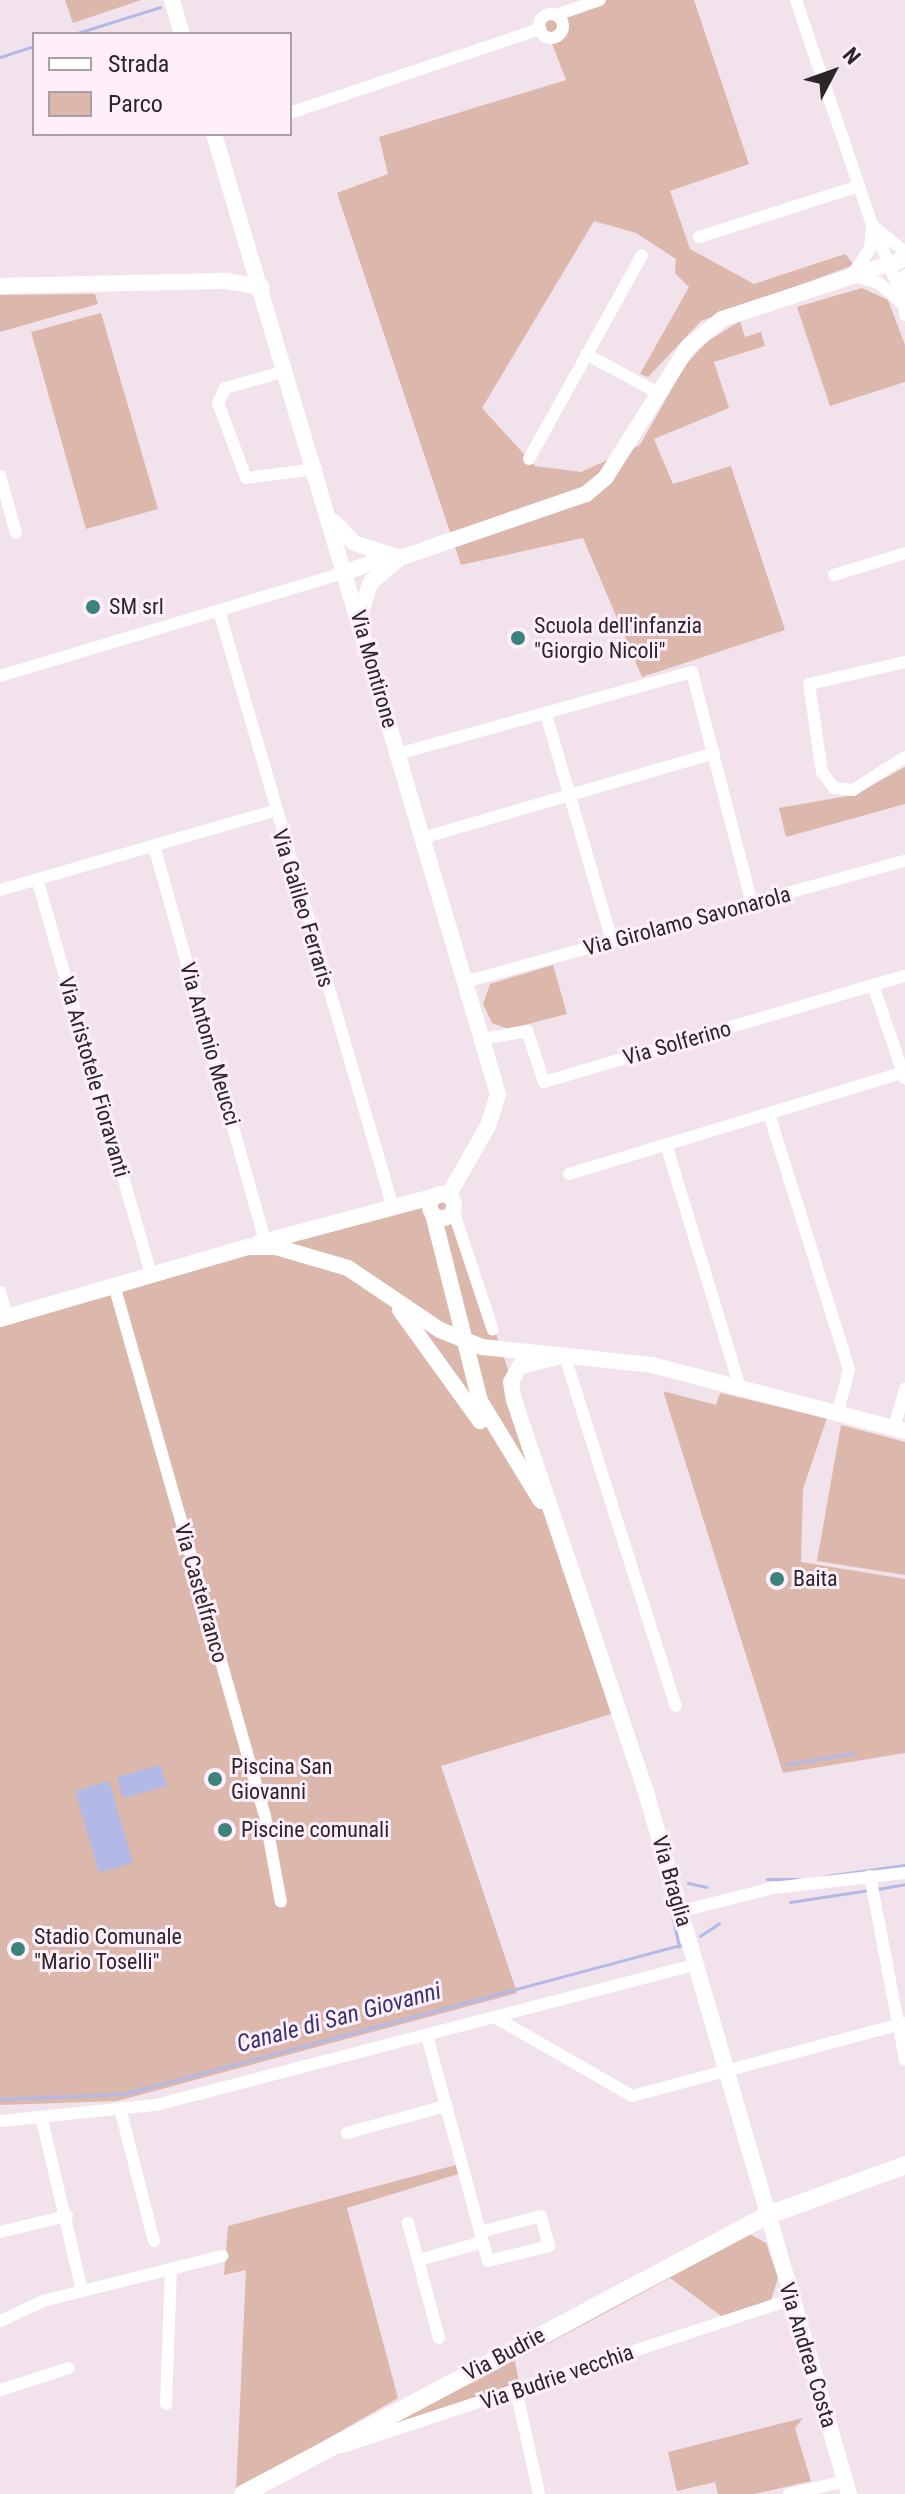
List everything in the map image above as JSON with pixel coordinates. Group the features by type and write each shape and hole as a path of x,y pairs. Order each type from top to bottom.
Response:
{"main road":[{"name":"Via Budrie","path":"243,2494 766,2216 905,2165"}],"street":[{"path":"172,0 181,32"},
{"path":"540,29 543,17 600,0"},
{"path":"796,0 884,265 900,301"},
{"path":"292,112 540,29 559,35 556,15"},
{"name":"Via Montirone","path":"219,136 422,838 468,981 498,1094 494,1111 444,1206 446,1280 460,1340"},
{"path":"699,237 859,186"},
{"path":"874,235 905,252"},
{"path":"852,275 874,235"},
{"path":"529,459 642,255"},
{"path":"0,676 393,560 586,494 606,477 688,347 722,319 905,259"},
{"path":"227,281 254,264"},
{"path":"852,275 900,301"},
{"path":"900,301 905,275"},
{"path":"0,286 227,281 261,287"},
{"path":"586,354 658,393"},
{"path":"286,371 225,388 222,417 246,478 316,469"},
{"path":"0,476 16,533"},
{"path":"331,519 354,543 393,560"},
{"path":"834,575 905,553"},
{"path":"359,617 371,582 393,560"},
{"name":"Via Galileo Ferraris","path":"219,611 274,811 392,1204"},
{"path":"905,662 809,684 822,772 834,788 853,790 905,757"},
{"path":"398,754 692,672 752,904"},
{"path":"546,714 612,941"},
{"path":"422,838 714,753"},
{"path":"0,890 274,811"},
{"name":"Via Antonio Meucci","path":"154,846 265,1241"},
{"name":"Via Girolamo Savonarola","path":"468,981 905,861"},
{"name":"Via Aristotele Fioravanti","path":"37,879 151,1274"},
{"name":"Via Solferino","path":"483,1039 527,1031 544,1082 905,976"},
{"path":"569,1174 904,1075 873,985"},
{"path":"769,1114 849,1370 838,1411"},
{"path":"666,1144 740,1387"},
{"path":"0,1292 4,1318 392,1204 444,1206 493,1330"},
{"path":"248,1247 299,1250 372,1282 460,1340 561,1357 652,1365 900,1429 905,1389"},
{"path":"372,1282 456,1384 563,1550"},
{"name":"Via Castelfranco","path":"114,1285 265,1816 281,1902"},
{"name":"Via Braglia","path":"460,1340 487,1416 563,1550"},
{"path":"561,1357 676,1706"},
{"name":"Via Braglia","path":"561,1357 520,1366 511,1382 682,1911 722,2068 766,2216"},
{"path":"682,1911 773,1888 872,1885 905,1873"},
{"path":"872,1885 901,2024 905,2060"},
{"path":"0,2121 121,2112 427,2036 694,1965"},
{"path":"535,2006 524,2019 535,2037"},
{"path":"491,2017 535,2037 632,2096 722,2068 901,2024"},
{"path":"419,2260 482,2237 541,2216 549,2246 488,2261 482,2237 427,2036"},
{"path":"347,2133 446,2106"},
{"path":"121,2112 154,2241"},
{"path":"42,2120 82,2290"},
{"path":"0,2232 67,2216"},
{"name":"Via Andrea Costa","path":"766,2216 848,2488"},
{"path":"408,2223 439,2338"},
{"path":"0,2321 82,2290 222,2256"},
{"path":"166,2404 171,2269"},
{"name":"Via Budrie vecchia","path":"323,2451 372,2441 791,2299"},
{"path":"0,2390 69,2368"},
{"path":"516,2390 539,2494"},
{"path":"789,2494 848,2488"}],"green space":[{"path":"65,0 141,0 73,23"},
{"path":"603,0 694,0 749,164 670,191 690,249 754,284 845,254 854,265 701,321 648,377 640,374 689,287 675,273 676,259 636,233 594,221 482,408 535,466 581,472 640,445 686,364 708,341 740,321 745,337 761,332 765,346 714,362 729,408 654,439 673,484 731,466 785,630 642,677 583,538 461,565 337,193 388,174 379,137 566,80 543,20"},
{"path":"862,288 888,300 905,345 905,382 830,406 797,307"},
{"path":"95,294 98,304 0,332 0,295"},
{"path":"101,313 158,509 86,529 31,332"},
{"path":"905,767 905,804 786,837 779,808 854,795"},
{"path":"553,965 567,1014 509,1029 492,1023 483,1004 490,984"},
{"path":"447,1186 621,1711 441,1766 517,1993 117,2101 0,2105 0,1317"},
{"path":"663,1391 716,1405 720,1393 827,1418 803,1489 801,1562 905,1579 905,1753 783,1773"},
{"path":"841,1425 905,1442 905,1575 817,1561"},
{"path":"456,2165 458,2174 347,2208 398,2398 236,2492 246,2270 224,2275 228,2226"},
{"path":"748,2233 766,2243 778,2278 770,2303 724,2318 670,2278 520,2359"},
{"path":"514,2355 519,2383 368,2438"},
{"path":"803,2418 795,2428 811,2481 754,2494 718,2494 715,2482 677,2491 668,2452"}],"water":[{"path":"160,1765 167,1786 123,1798 117,1777"},
{"path":"109,1781 133,1863 99,1873 75,1791"}],"waterway":[{"path":"80,32 160,7"},
{"path":"0,57 32,47"},
{"path":"787,1764 854,1753"},
{"path":"826,1876 905,1865"},
{"path":"767,1879 799,1879"},
{"path":"688,1883 707,1887"},
{"name":"Canale di San Giovanni","path":"877,1889 905,1884"},
{"name":"Canale di San Giovanni","path":"790,1902 869,1890"},
{"path":"668,1896 679,1947"},
{"name":"Canale di San Giovanni","path":"700,1936 719,1923"},
{"name":"Canale di San Giovanni","path":"0,2099 124,2094 684,1944"}],"place":[{"name":"SM srl","path":"93,607"},
{"name":"Scuola dell'infanzia \"Giorgio Nicoli\"","path":"518,638"},
{"name":"Baita","path":"777,1579"},
{"name":"Piscina San Giovanni","path":"215,1779"},
{"name":"Piscine comunali","path":"225,1830"},
{"name":"Stadio Comunale \"Mario Toselli\"","path":"18,1949"}]}
